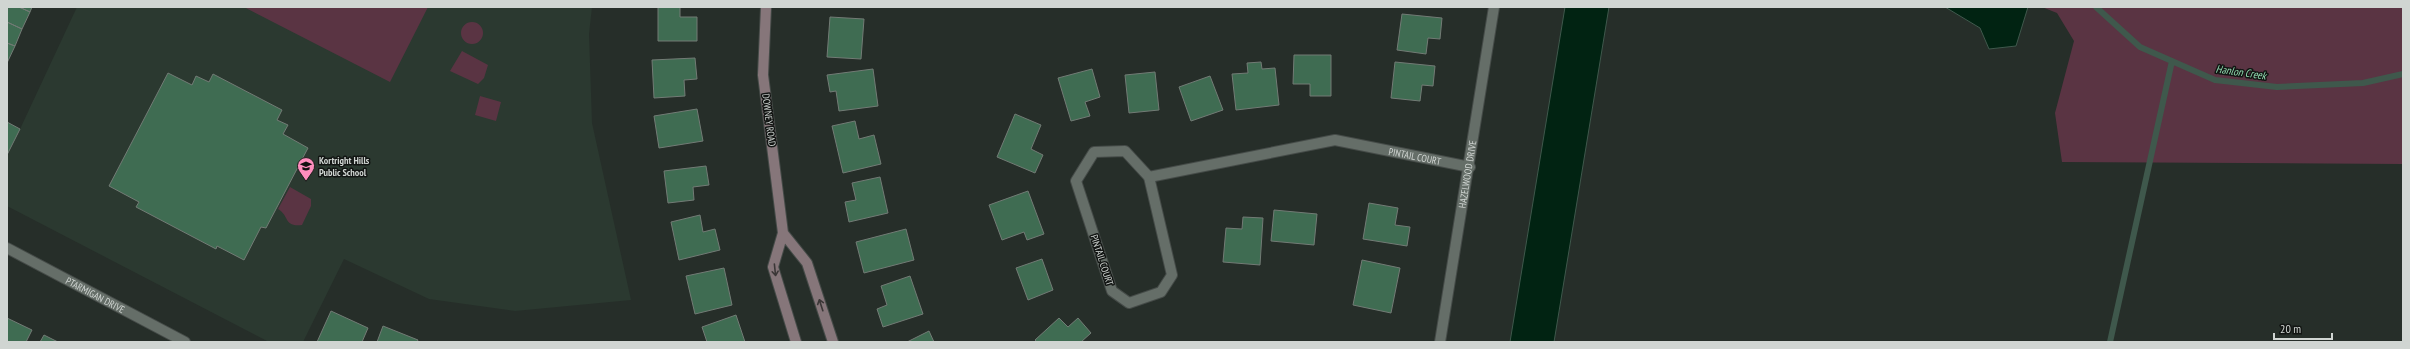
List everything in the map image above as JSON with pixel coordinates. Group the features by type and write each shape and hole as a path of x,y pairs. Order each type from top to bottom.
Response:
{"main road":[{"name":"DOWNEY ROAD","path":"766,7 763,74 783,233 773,268 783,306 796,342"},
{"path":"783,233 807,263 833,342"}],"street":[{"name":"HAZELWOOD DRIVE","path":"1440,342 1470,167 1494,7"},
{"name":"PINTAIL COURT","path":"1149,177 1335,140 1470,167"},
{"name":"PINTAIL COURT","path":"1125,151 1149,177 1172,275 1161,292 1130,303 1112,291 1076,181 1094,152 1125,151"},
{"name":"PTARMIGAN DRIVE","path":"7,248 185,342"}],"shaded area":[{"name":"Kortright Hills Public School","path":"77,7 592,7 589,34 592,123 631,300 515,311 429,299 344,259 303,342 269,342 7,206 7,157"},
{"path":"244,7 428,7 390,82"},
{"path":"1565,7 1609,7 1554,342 1510,342"},
{"path":"1945,7 2028,7 2016,46 1989,49 1980,28"},
{"path":"2042,7 2403,7 2403,164 2062,162 2055,113 2074,41 2057,13"},
{"path":"472,22 480,25 483,33 480,41 472,44 464,41 461,33 464,25"},
{"path":"462,51 488,65 484,78 478,84 450,71"},
{"path":"480,96 501,102 496,121 475,115"},
{"path":"290,187 311,199 311,206 302,225 289,223 282,212 278,209"}],"building":[{"path":"7,7 19,7 30,12 22,29 7,22"},
{"path":"19,7 32,7 30,12"},
{"path":"658,7 680,7 680,17 697,17 697,41 658,41"},
{"path":"1402,14 1442,18 1440,39 1428,38 1426,54 1397,50"},
{"path":"830,17 864,19 861,59 827,57"},
{"path":"7,22 22,29 15,46 7,43"},
{"path":"7,43 15,46 7,63"},
{"path":"1294,55 1331,55 1331,96 1310,96 1310,84 1293,84"},
{"path":"695,58 697,79 684,80 685,96 654,98 652,60"},
{"path":"1261,62 1262,69 1275,68 1279,105 1236,110 1232,74 1248,73 1247,63"},
{"path":"1395,62 1435,66 1433,86 1422,85 1420,101 1391,98"},
{"path":"873,69 878,106 839,111 836,91 830,92 827,75"},
{"path":"1092,69 1100,97 1085,102 1090,116 1071,121 1058,78"},
{"path":"1155,72 1159,110 1129,113 1125,75"},
{"path":"168,73 192,85 196,76 209,82 213,74 282,110 277,120 288,125 283,134 308,148 266,228 261,227 244,260 217,246 216,249 136,207 139,202 109,186"},
{"path":"1210,76 1223,110 1191,121 1179,87"},
{"path":"697,109 703,141 659,148 654,116"},
{"path":"1015,114 1041,125 1031,149 1043,155 1035,173 997,157"},
{"path":"855,121 859,139 874,135 881,164 843,173 832,126"},
{"path":"7,122 20,129 7,155"},
{"path":"706,166 709,185 693,187 694,200 668,203 664,171"},
{"path":"880,177 888,213 849,222 845,202 856,200 852,183"},
{"path":"1028,191 1044,234 1027,240 1024,232 1002,240 989,205"},
{"path":"1369,203 1398,208 1395,225 1410,227 1407,246 1363,239"},
{"path":"1274,210 1317,214 1314,245 1271,241"},
{"path":"700,215 703,232 715,229 720,250 679,260 671,222"},
{"path":"1243,217 1263,218 1260,265 1223,262 1226,228 1242,229"},
{"path":"906,229 914,260 864,273 856,242"},
{"path":"1042,259 1053,290 1028,300 1016,268"},
{"path":"1362,260 1400,268 1391,313 1353,305"},
{"path":"724,268 732,305 695,314 686,276"},
{"path":"910,276 923,314 883,327 877,309 887,305 881,286"},
{"path":"331,311 368,328 362,342 317,342"},
{"path":"736,315 745,342 707,342 702,327"},
{"path":"7,318 32,330 26,342 7,342"},
{"path":"1059,318 1068,327 1078,318 1091,333 1081,342 1037,342 1035,340"},
{"path":"383,326 418,340 417,342 377,342"},
{"path":"929,331 934,342 907,342"},
{"path":"44,335 58,342 40,342"}],"waterway":[{"name":"Hanlon Creek","path":"2096,7 2140,47 2215,80 2277,87 2363,83 2403,74"},
{"path":"2110,342 2172,61"}],"place":[{"name":"Kortright Hills Public School","path":"306,181"}]}
